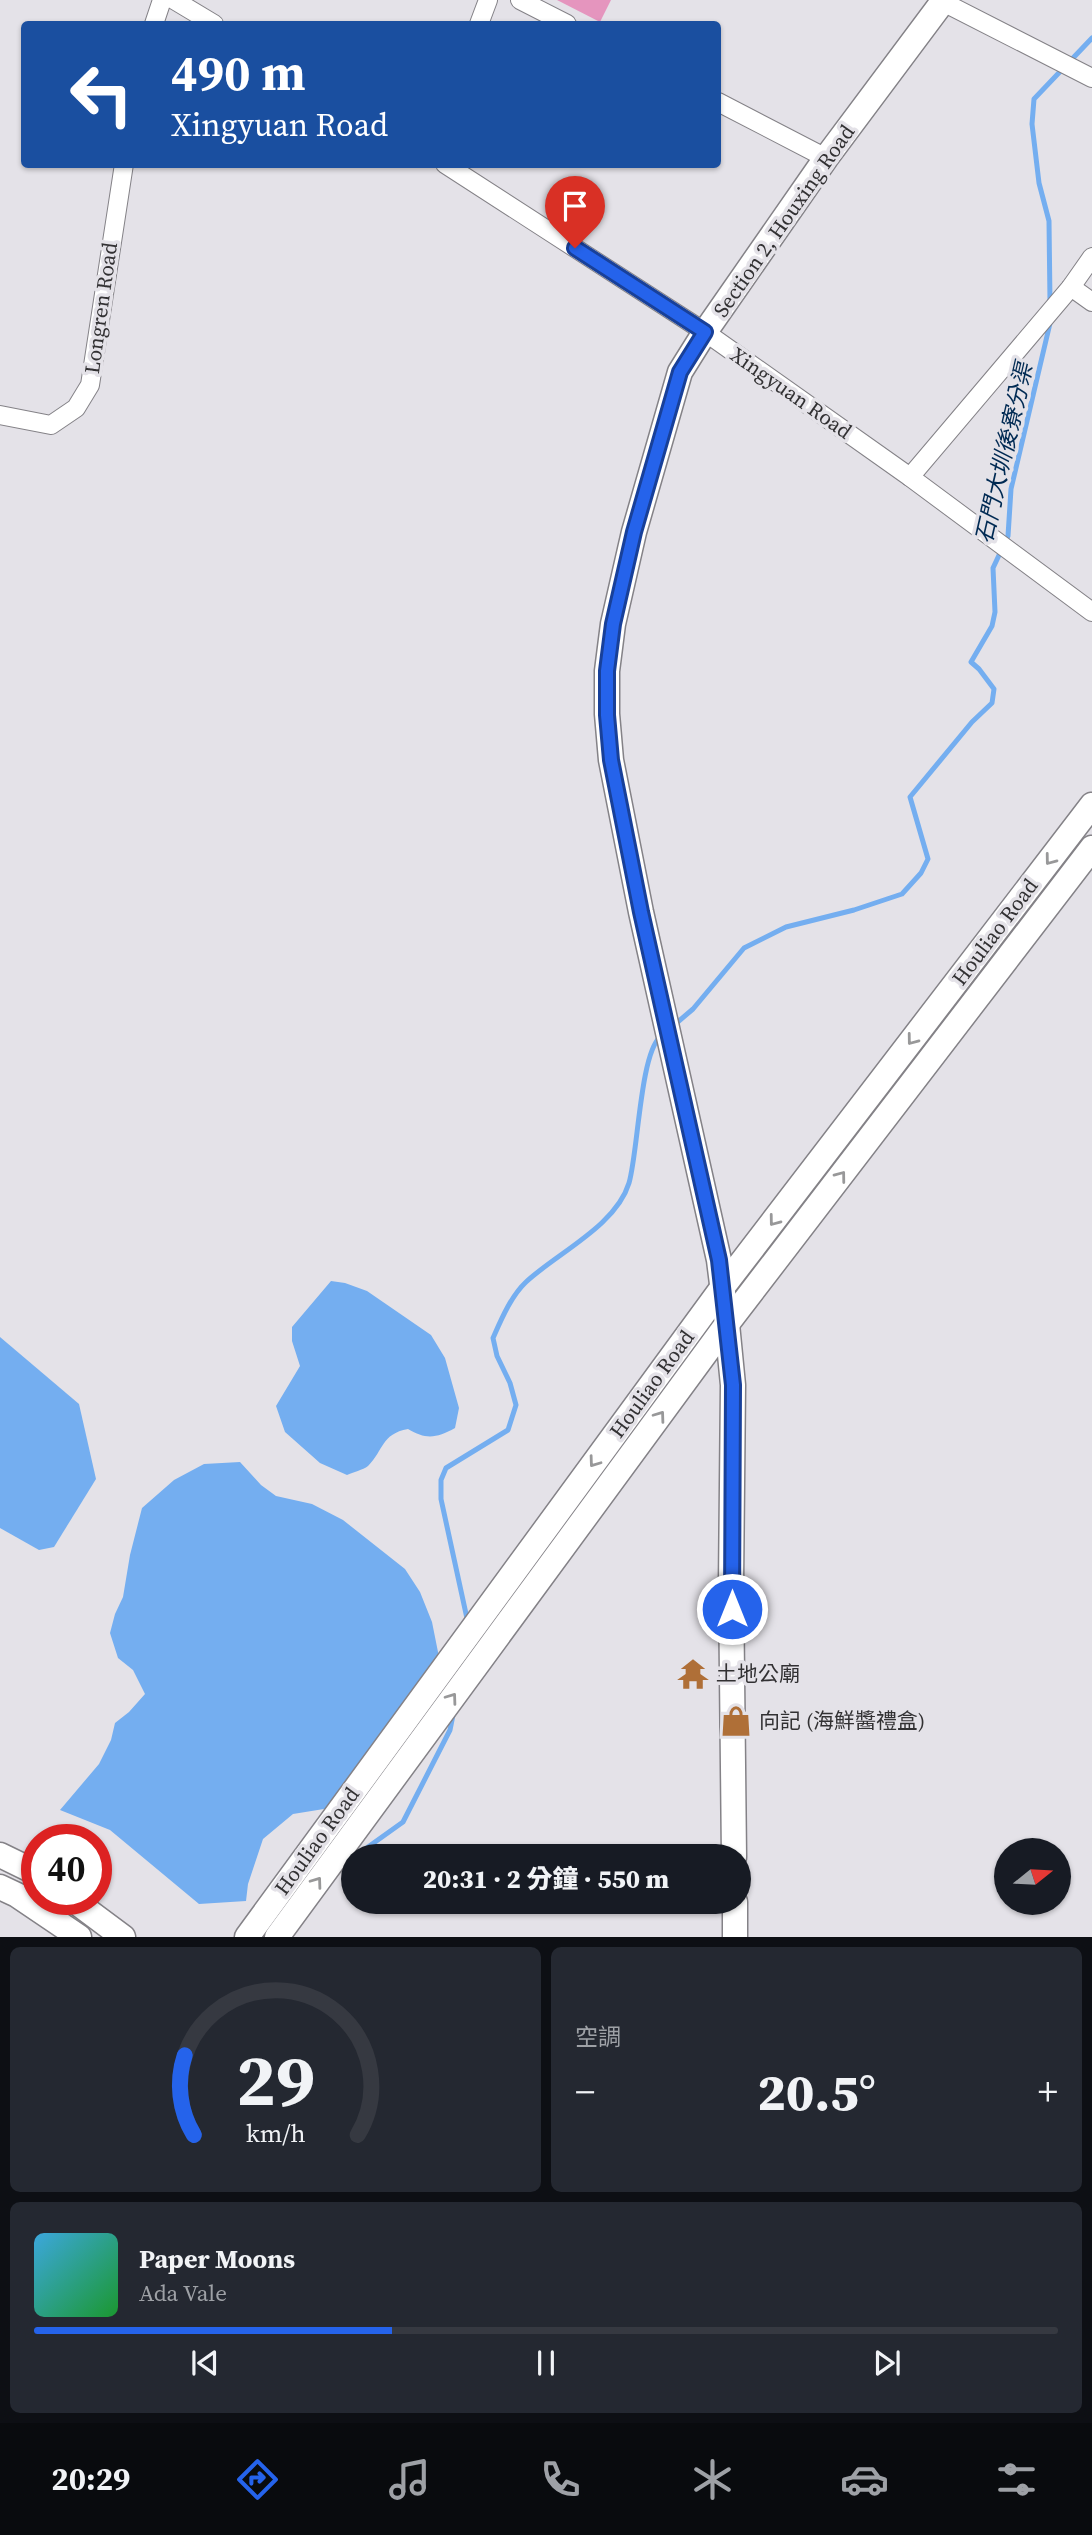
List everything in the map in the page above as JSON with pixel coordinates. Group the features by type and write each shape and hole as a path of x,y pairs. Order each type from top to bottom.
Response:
{"street":[{"path":"155,21 162,0"},
{"path":"174,0 210,21"},
{"path":"480,21 488,0"},
{"path":"520,0 561,21"},
{"path":"942,1 1092,78"},
{"name":"Section 2, Houxing Road","path":"734,1844 733,1385 727,1324 719,1260 641,912 611,760 607,671 613,624 634,532 680,372 827,158 942,1"},
{"path":"721,104 827,158"},
{"name":"Longren Road","path":"0,415 51,425 76,408 90,385 123,168"},
{"name":"Xingyuan Road","path":"451,168 705,332 910,477 1092,612"},
{"path":"910,477 1071,287 1092,257"},
{"path":"1071,287 1092,302"},
{"name":"Houliao Road","path":"247,1937 722,1288 1092,805"},
{"name":"Houliao Road","path":"277,1937 727,1324 1092,848"},
{"path":"0,1855 21,1865"},
{"path":"0,1887 17,1895 79,1937"},
{"path":"735,1914 735,1937"},
{"path":"93,1915 122,1937"}],"shaded area":[{"path":"557,0 611,0 598,21"}],"water":[{"path":"331,1281 367,1291 431,1335 445,1358 459,1408 455,1428 432,1436 420,1435 408,1429 399,1431 384,1443 368,1466 347,1475 320,1463 285,1432 276,1406 300,1366 292,1341 292,1327"},
{"path":"0,1337 79,1404 96,1479 54,1547 39,1550 0,1528"},
{"path":"240,1462 261,1485 276,1496 312,1504 343,1520 405,1569 420,1592 432,1622 439,1657 423,1704 424,1745 330,1808 293,1814 263,1839 248,1884 246,1901 199,1904 112,1832 112,1824 95,1824 60,1810 99,1764 111,1740 115,1723 145,1694 133,1670 118,1658 110,1633 123,1597 142,1508 174,1480 204,1464"}],"waterway":[{"name":"石門大圳後寮分渠","path":"1050,302 1049,221 1039,183 1032,124 1034,99 1092,38"},
{"name":"石門大圳後寮分渠","path":"673,1026 693,1009 744,948 786,927 854,910 902,894 921,873 928,859 910,797 972,722 992,703 994,689 971,662 992,626 995,612 993,568 1008,536 1011,489 1051,319"},
{"name":"石門大圳後寮分渠","path":"468,1623 441,1499 441,1480 446,1468 508,1430 516,1405 493,1338 507,1308 526,1282 599,1226 622,1198 632,1169 648,1063 653,1047 660,1037"},
{"name":"石門大圳後寮分渠","path":"372,1844 403,1822 450,1730 453,1715"}],"place":[{"name":"土地公廟","path":"693,1674"},
{"name":"向記 (海鮮醬禮盒)","path":"736,1721"}],"route":[{"path":"575,248 705,332 680,372 634,532 613,624 607,671 607,715 611,760 641,912 719,1260 733,1385 732,1609"}]}
